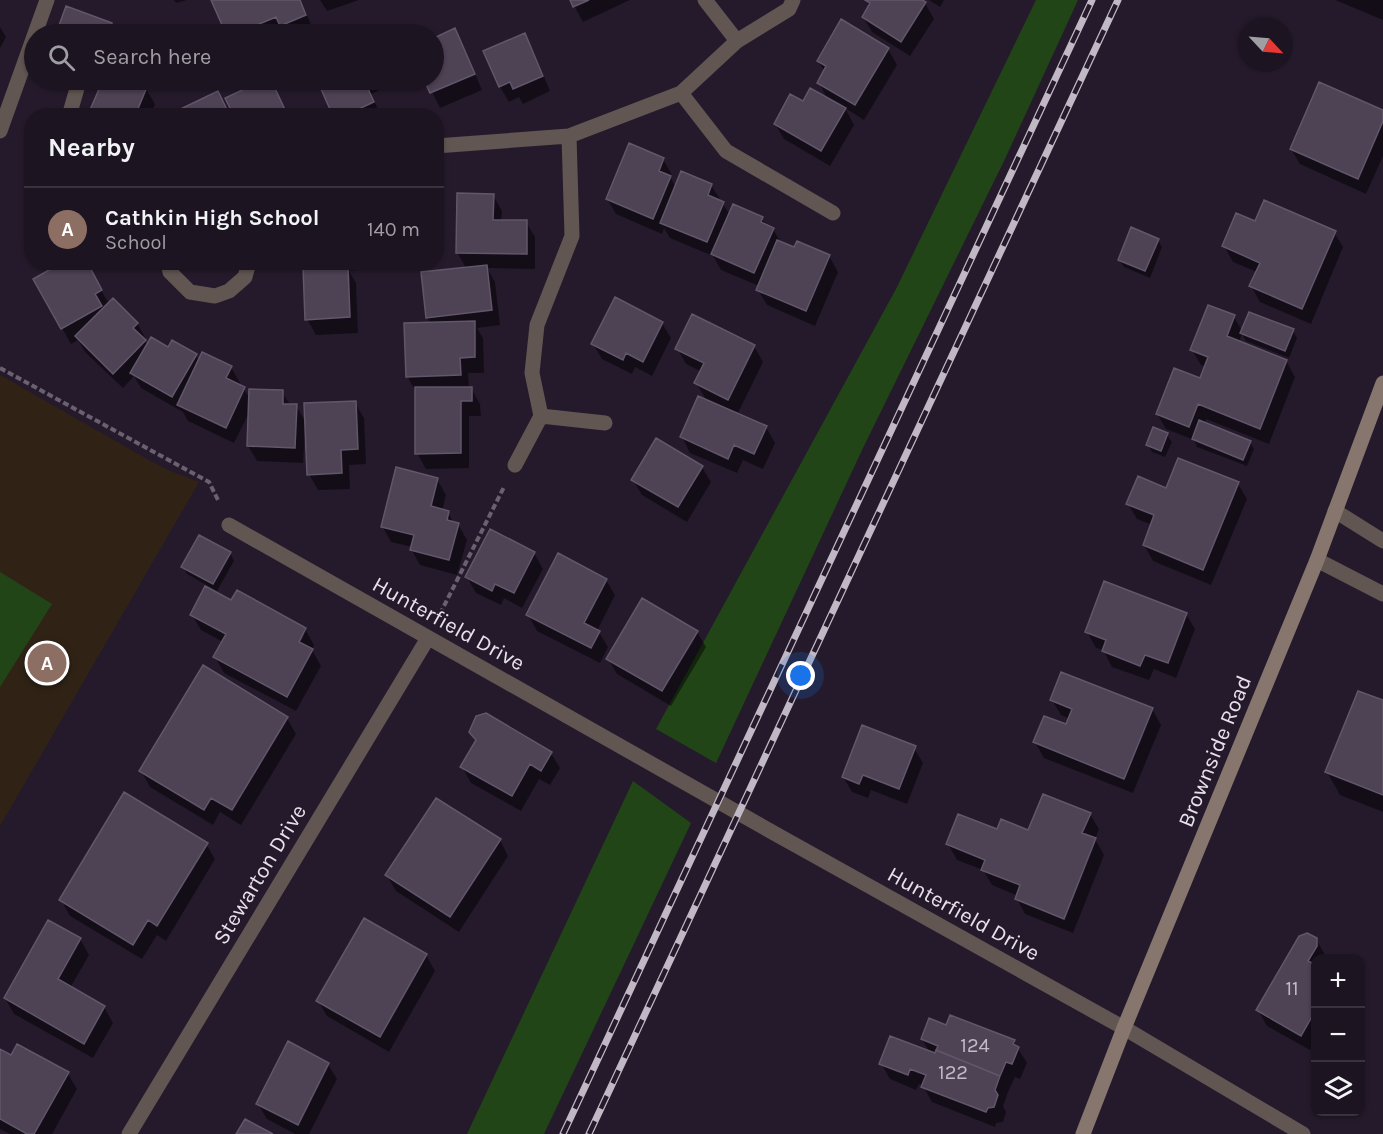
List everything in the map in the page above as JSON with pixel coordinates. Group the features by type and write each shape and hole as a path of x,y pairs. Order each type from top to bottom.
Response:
{"street":[{"path":"38,24 47,0"},
{"path":"705,0 737,41"},
{"path":"444,145 569,136 681,93 737,41 789,9 793,0"},
{"path":"0,131 24,64"},
{"path":"71,108 77,90"},
{"path":"681,93 726,151 833,213"},
{"path":"515,465 541,416 532,373 537,325 572,236 569,136"},
{"path":"170,270 190,292 215,296 230,291 245,277 247,270"},
{"name":"Brownside Road","path":"1083,1134 1124,1028 1317,560 1383,383"},
{"path":"541,416 605,423"},
{"path":"1335,511 1383,541"},
{"name":"Hunterfield Drive","path":"228,525 1124,1028 1303,1134"},
{"path":"1317,560 1383,594"},
{"name":"Stewarton Drive","path":"129,1134 428,638"}],"path":[{"path":"0,368 209,482 228,525"},
{"path":"428,638 515,465"}],"shaded area":[{"path":"0,375 147,459 199,482 0,826"}],"green space":[{"path":"1036,0 1078,0 1004,161 863,448 716,763 656,729 896,289"},
{"path":"0,572 52,604 0,687"},
{"path":"633,781 691,823 544,1134 467,1134"}],"building":[{"path":"211,0 300,0 306,15 285,24 279,24 276,17 259,24 222,24"},
{"path":"570,0 589,0 573,7"},
{"path":"865,0 922,0 926,2 901,42 862,17 870,3"},
{"path":"66,6 112,23 112,24 60,24"},
{"path":"841,19 889,48 855,105 817,83 826,66 817,61"},
{"path":"455,28 475,74 444,87 444,33"},
{"path":"525,33 543,76 513,89 510,82 499,87 483,51"},
{"path":"1319,82 1383,110 1383,121 1358,179 1290,149"},
{"path":"810,88 846,108 821,151 774,124 790,94 803,101"},
{"path":"99,90 146,90 138,108 91,108"},
{"path":"242,90 276,90 284,108 230,108 225,98"},
{"path":"321,90 369,90 374,102 361,108 329,108"},
{"path":"218,91 226,108 183,108"},
{"path":"629,143 664,158 659,171 671,176 653,219 606,199"},
{"path":"681,171 712,184 708,195 724,202 707,242 660,223"},
{"path":"457,193 494,194 493,220 527,220 527,254 456,253"},
{"path":"1264,200 1336,231 1302,309 1249,286 1260,263 1222,246 1236,213 1255,221"},
{"path":"733,204 763,217 761,222 774,228 754,273 711,254"},
{"path":"1131,227 1159,239 1145,271 1118,260"},
{"path":"777,240 794,247 797,241 830,255 806,311 756,290"},
{"path":"487,265 492,310 426,318 421,272"},
{"path":"49,270 91,270 102,290 95,294 102,306 61,329 33,279"},
{"path":"303,270 348,270 350,317 305,320"},
{"path":"615,297 663,322 643,362 626,353 623,360 591,344"},
{"path":"113,298 138,323 133,328 146,340 113,374 75,336"},
{"path":"1208,305 1235,315 1227,336 1287,360 1260,429 1198,404 1189,427 1156,414 1174,368 1200,378 1208,357 1190,350"},
{"path":"1249,312 1294,329 1285,351 1240,333"},
{"path":"692,314 755,345 728,400 694,383 704,363 675,349"},
{"path":"475,321 475,357 460,358 461,375 406,377 404,323"},
{"path":"151,337 168,347 172,340 197,354 172,397 130,373"},
{"path":"202,352 232,366 226,378 245,387 226,428 177,405"},
{"path":"415,387 472,387 472,401 461,401 461,453 415,454"},
{"path":"249,389 283,390 283,404 297,404 295,448 247,446"},
{"path":"698,396 767,426 754,454 734,445 728,459 680,437"},
{"path":"356,401 358,449 341,450 342,473 307,475 304,403"},
{"path":"1199,420 1251,441 1243,460 1192,439"},
{"path":"1153,427 1168,433 1161,451 1146,445"},
{"path":"656,438 703,466 678,507 631,480"},
{"path":"1178,458 1239,482 1203,570 1143,545 1154,515 1126,504 1138,476 1166,488"},
{"path":"396,467 438,478 431,506 449,511 447,520 459,523 449,560 410,550 414,535 381,527"},
{"path":"490,529 535,552 514,593 495,584 492,591 465,577"},
{"path":"199,535 231,552 213,584 181,567"},
{"path":"558,553 607,579 584,623 600,631 591,648 526,615"},
{"path":"1104,581 1187,613 1168,663 1145,655 1140,666 1102,651 1106,640 1085,632"},
{"path":"205,586 231,600 237,590 306,628 299,642 313,649 287,697 213,657 226,634 190,615"},
{"path":"642,598 698,631 662,691 606,659"},
{"path":"203,665 288,717 232,810 211,798 204,810 139,771"},
{"path":"1061,672 1153,708 1124,779 1033,742 1044,716 1066,724 1072,709 1050,700"},
{"path":"1358,691 1383,700 1383,795 1325,772"},
{"path":"486,713 552,752 541,771 530,764 512,796 460,767 476,740 469,732 476,716"},
{"path":"862,725 916,746 899,789 863,775 859,784 842,777"},
{"path":"124,792 208,843 157,926 148,920 133,945 59,900"},
{"path":"1043,794 1091,813 1082,833 1096,838 1064,919 1015,899 1020,885 981,870 985,860 946,844 958,814 997,829 1001,819 1028,830"},
{"path":"436,798 501,839 450,917 385,875"},
{"path":"364,918 427,954 380,1037 316,1001"},
{"path":"48,920 81,938 58,979 105,1006 84,1044 4,998"},
{"path":"1307,933 1317,938 1317,946 1308,961 1311,962 1311,1018 1301,1036 1256,1010 1299,936"},
{"path":"950,1015 1015,1040 1013,1044 1019,1047 1012,1064 1006,1062 1000,1076 936,1050 938,1046 921,1039 929,1018 946,1025"},
{"path":"890,1036 935,1053 936,1050 1000,1076 995,1090 998,1095 994,1107 988,1108 986,1112 921,1087 926,1075 910,1069 908,1075 879,1064"},
{"path":"288,1041 329,1063 298,1125 256,1104"},
{"path":"17,1044 69,1072 34,1134 27,1134 0,1119 0,1049 11,1055"},
{"path":"245,1119 273,1134 236,1134"}],"railway":[{"path":"563,1134 1092,0"},
{"path":"589,1134 1118,0"}],"place":[{"name":"Cathkin High School","path":"47,663"}]}
